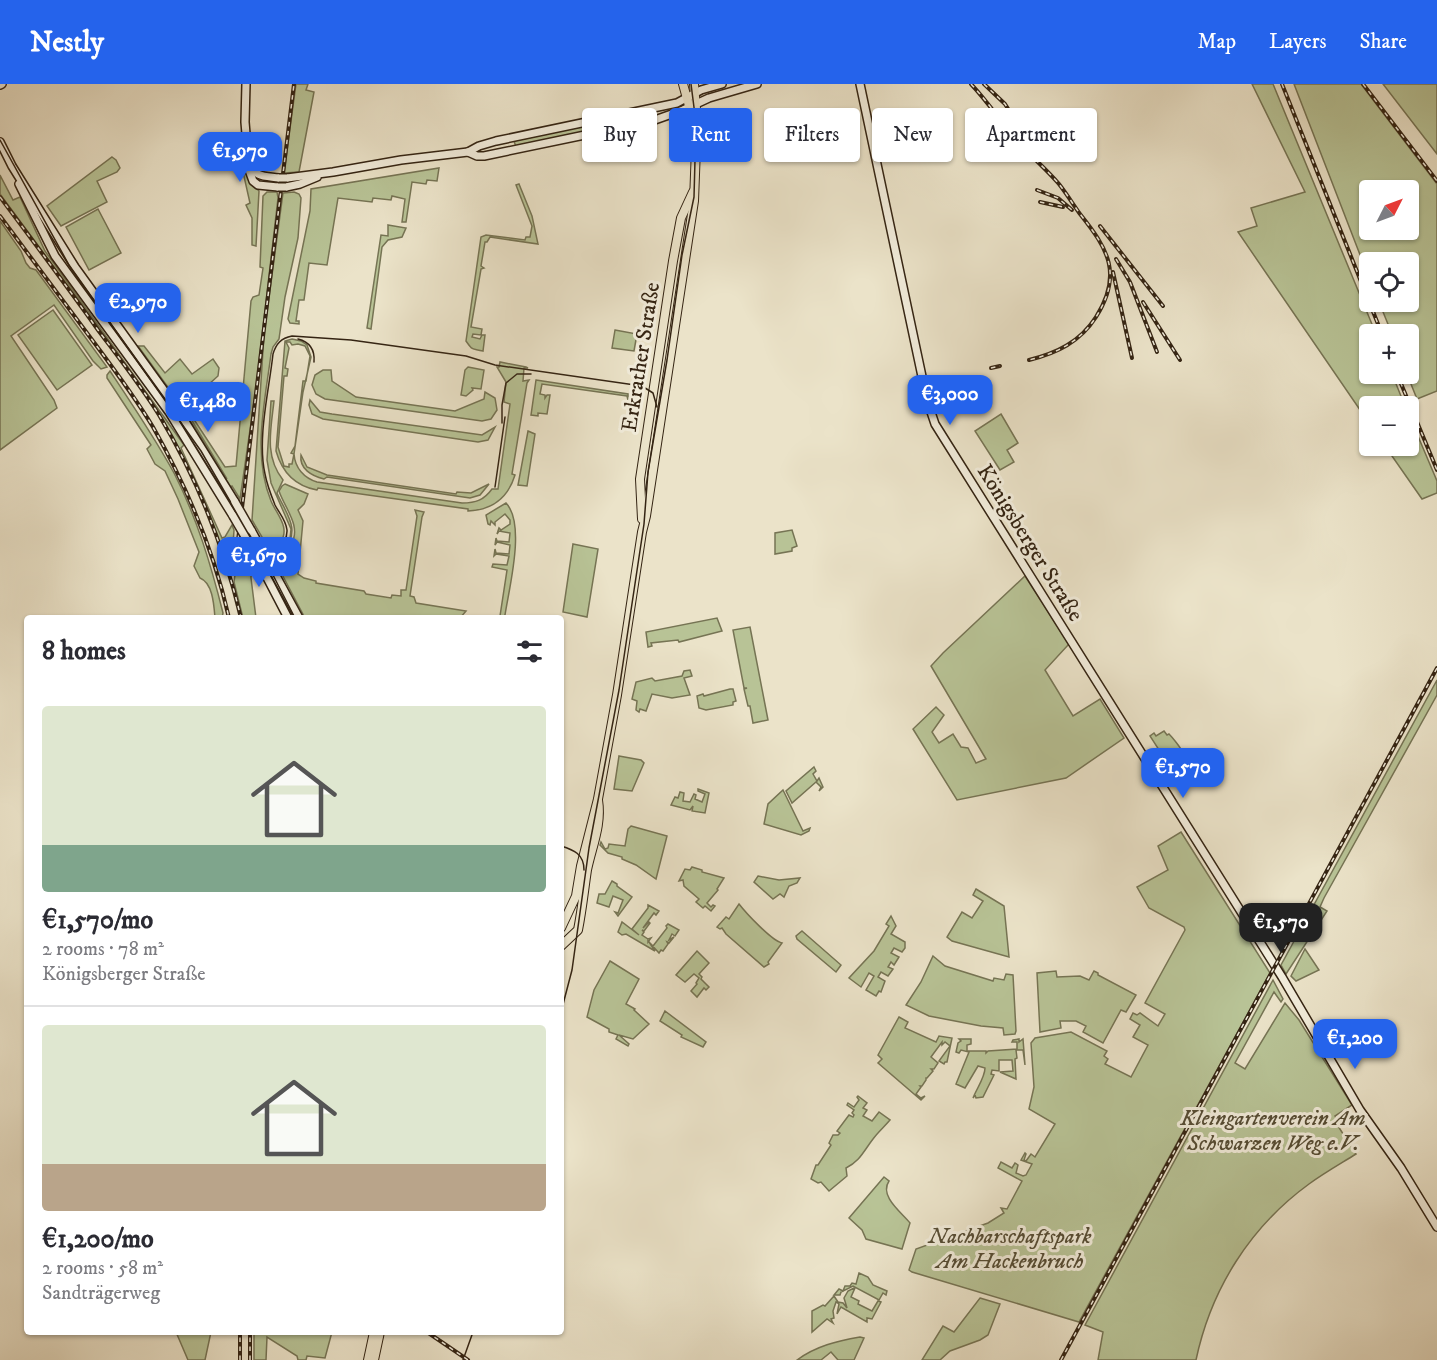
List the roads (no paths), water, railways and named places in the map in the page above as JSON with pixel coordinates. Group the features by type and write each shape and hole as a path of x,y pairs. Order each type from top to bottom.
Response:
{"main road":[{"path":"246,84 245,123 251,177 256,184 262,187 282,187 300,184 328,173"},
{"name":"Erkrather Straße","path":"597,803 614,714 642,532 640,481 648,425 681,218 693,191 697,122 689,106 683,84"},
{"path":"249,161 254,171 264,177 279,178 396,164 407,160 468,152 479,146 507,145 662,117 718,95 757,84"},
{"name":"Königsberger Straße","path":"860,84 927,400 935,424 1317,1037 1352,1089 1392,1158"},
{"path":"696,88 720,85 721,90 718,95"},
{"name":"Erkrather Straße","path":"689,106 696,88"},
{"path":"468,152 484,156 507,145 662,106 689,106"},
{"path":"662,106 657,112 658,116 662,117"},
{"path":"0,142 30,200 55,256 169,412 251,547 286,615"},
{"path":"30,200 182,416 235,502 297,615"},
{"path":"44,204 44,209 75,267"},
{"path":"564,922 576,896 597,803"},
{"path":"564,943 579,930 587,869 594,849 600,815 597,803"},
{"path":"1392,1158 1437,1227"},
{"path":"1392,1158 1397,1171 1437,1234"},
{"path":"374,1335 374,1360"},
{"path":"368,1360 379,1335"}],"tram line":[{"path":"564,1001 572,970 589,848 619,690 644,524 648,472 682,255 694,197 696,123 691,84"},
{"path":"0,140 69,265 201,451 293,615"},
{"path":"272,578 269,561 283,543 287,530 269,490 262,445 273,354 277,344 285,338 292,336 351,340 466,356 495,365 642,386 653,393 657,407"},
{"path":"298,339 311,347 314,362"},
{"path":"502,423 506,383 517,374 531,374"},
{"path":"495,487 505,417"},
{"path":"564,847 580,856 584,870"},
{"path":"463,1360 472,1335"}],"railway":[{"path":"234,573 294,84"},
{"path":"971,84 1020,144 1059,184 1098,239 1109,263 1109,288 1090,326 1067,345 1029,360"},
{"path":"984,84 1008,108"},
{"path":"1282,84 1378,324"},
{"path":"1363,84 1437,181"},
{"path":"1037,190 1058,198 1072,210"},
{"path":"0,197 137,383 173,439 218,539 240,615"},
{"path":"1040,202 1063,207"},
{"path":"0,216 121,379 153,427 198,520 216,568 228,615"},
{"path":"1100,226 1163,306"},
{"path":"1116,259 1130,282 1157,352"},
{"path":"1113,272 1132,358"},
{"path":"1143,302 1180,360"},
{"path":"991,368 1000,366"},
{"path":"1401,384 1437,470"},
{"path":"1061,1360 1437,668"},
{"path":"240,1335 240,1360"},
{"path":"250,1335 250,1360"},
{"path":"431,1335 468,1360"}],"park label":[{"name":"Kleingartenverein Am Schwarzen Weg e.V.","path":"1273,1130"},
{"name":"Nachbarschaftspark Am Hackenbruch","path":"1010,1248"}]}
